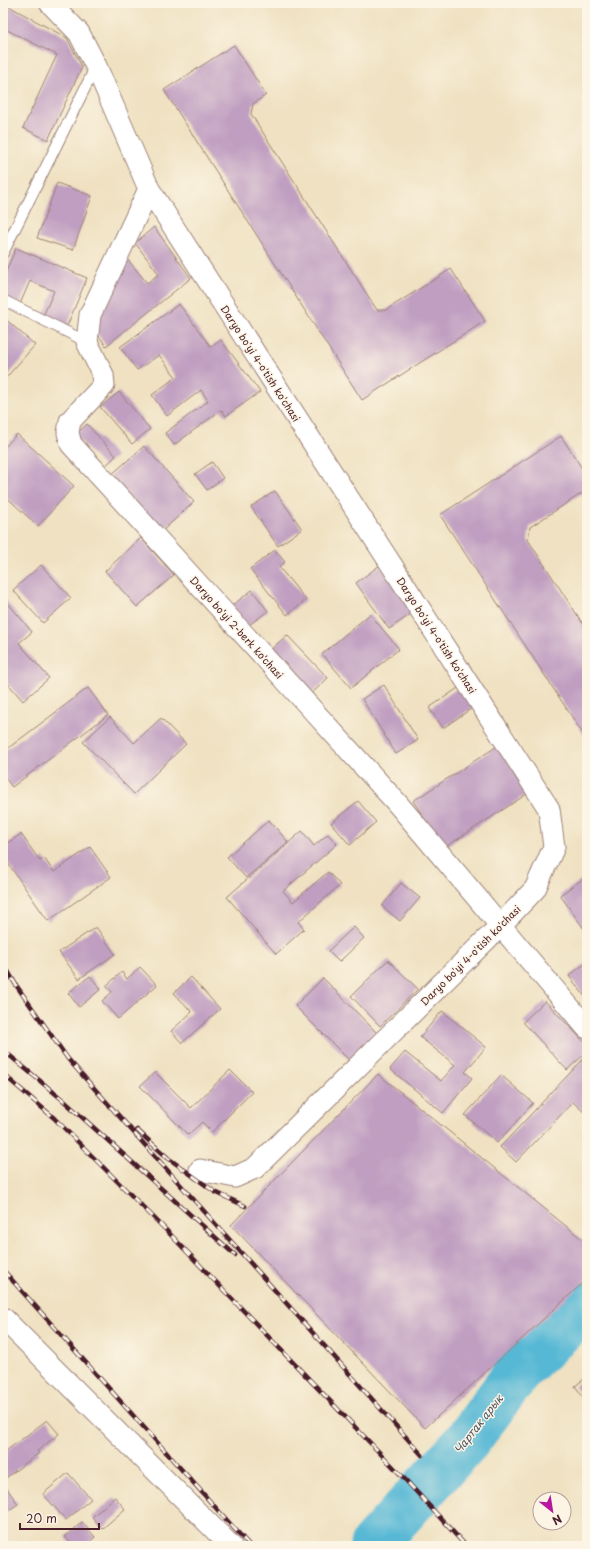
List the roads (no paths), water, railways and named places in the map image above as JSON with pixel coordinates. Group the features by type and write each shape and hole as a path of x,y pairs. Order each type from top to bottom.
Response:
{"street":[{"name":"Daryo bo'yi 4-o'tish ko'chasi","path":"50,3 80,33 96,66 149,189 549,809 554,847 535,889 500,926 256,1168 235,1177 200,1170"},
{"path":"87,342 90,315 149,189"},
{"name":"Daryo bo'yi 2-berk ko'chasi","path":"87,342 103,375 104,385 70,421 68,433 71,444 397,803 587,1028"},
{"path":"3,1318 231,1546"}],"lane":[{"path":"3,253 96,66"},
{"path":"3,300 87,342"}],"waterway":[{"name":"Чартак арык","path":"373,1545 467,1441 520,1369 587,1306"}],"railway":[{"path":"3,963 16,985 68,1059 422,1455"},
{"path":"3,1050 63,1100 235,1255"},
{"path":"3,1074 54,1118 169,1233 401,1475 466,1546"},
{"path":"137,1130 168,1158 215,1192 245,1206"},
{"path":"3,1270 250,1546"}]}
